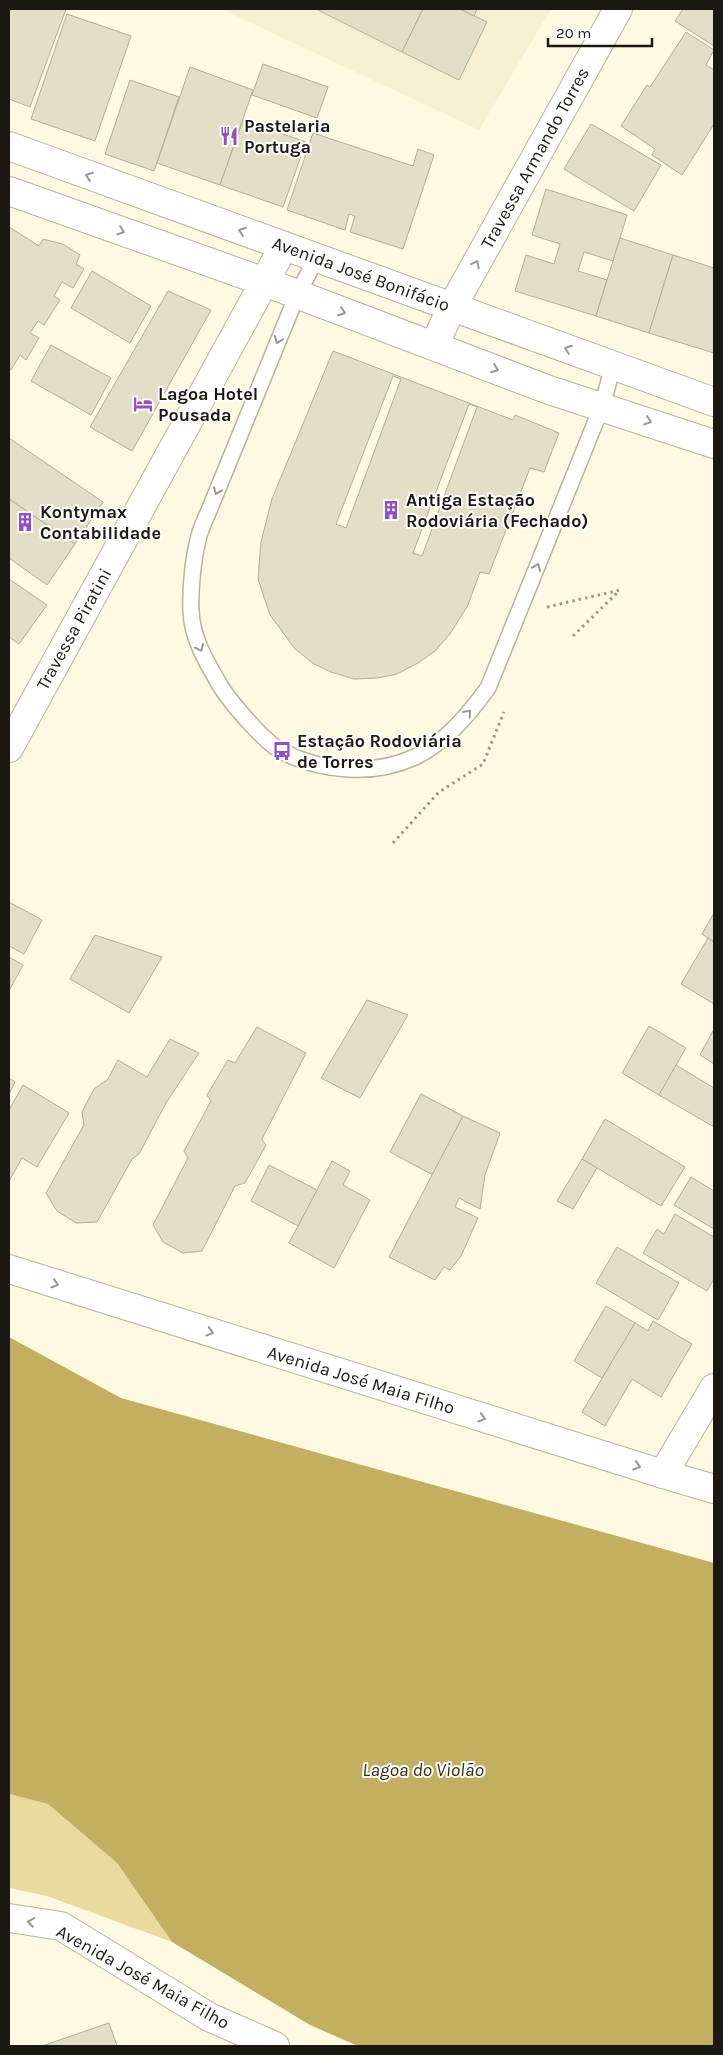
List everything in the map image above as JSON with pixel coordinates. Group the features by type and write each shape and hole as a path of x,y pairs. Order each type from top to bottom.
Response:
{"street":[{"name":"Travessa Armando Torres","path":"434,346 452,307 618,9"},
{"name":"Avenida José Bonifácio","path":"9,146 714,402"},
{"path":"9,191 265,282 549,390 714,444"},
{"name":"Travessa Piratini","path":"9,748 284,246"},
{"name":"Avenida José Maia Filho","path":"9,1269 663,1474 714,1488"},
{"path":"663,1474 714,1388"},
{"name":"Avenida José Maia Filho","path":"9,1918 61,1926 208,2017 275,2046"}],"lane":[{"path":"316,259 297,295 198,539 192,588 191,612 196,639 211,670 229,700 282,751 317,763 350,770 386,767 415,757 435,744 452,731 469,713 488,688 602,406 613,366"}],"path":[{"path":"573,636 620,590"}],"shaded area":[{"path":"221,9 551,9 479,130"},
{"path":"9,1794 48,1804 117,1863 172,1942 47,1896 9,1888"}],"water":[{"name":"Lagoa do Violão","path":"9,1337 121,1398 714,1563 714,2046 358,2046 310,2025 172,1942 117,1863 48,1804 9,1794"}],"building":[{"path":"9,9 66,9 30,107 9,99"},
{"path":"316,9 423,9 402,52"},
{"path":"423,9 460,9 487,22 459,80 402,52"},
{"path":"460,9 477,9 474,16"},
{"path":"683,9 714,9 714,46 675,21"},
{"path":"67,14 131,36 95,141 31,119"},
{"path":"686,32 714,50 706,65 714,70 714,124 682,175 652,155 655,149 621,126 647,85 650,87"},
{"path":"263,64 328,87 317,118 252,95"},
{"path":"190,67 253,90 220,185 157,163"},
{"path":"130,80 179,97 154,171 105,154"},
{"path":"243,120 306,142 283,207 220,185"},
{"path":"591,124 661,165 634,211 564,169"},
{"path":"313,133 413,166 418,149 434,155 403,249 350,232 355,216 349,214 345,230 287,210"},
{"path":"546,189 627,215 613,261 584,252 578,271 607,280 596,316 515,291 526,255 554,264 560,244 532,235"},
{"path":"9,227 39,246 43,239 63,244 80,255 76,264 84,269 73,288 62,282 54,296 60,300 44,325 38,321 30,333 39,338 26,360 20,355 11,370 9,369"},
{"path":"620,238 673,255 649,333 596,316"},
{"path":"673,255 714,268 714,353 649,333"},
{"path":"92,271 151,306 130,343 71,308"},
{"path":"168,291 211,310 132,451 90,427"},
{"path":"51,345 111,378 91,415 31,381"},
{"name":"Antiga Estação Rodoviária (Fechado)","path":"333,351 513,420 515,415 559,433 544,472 530,468 489,574 480,572 468,605 450,634 435,651 397,674 378,678 354,679 331,672 314,664 295,649 270,615 258,579 261,542 272,499","holes":["393,376 401,379 346,528 336,524","469,404 477,407 422,556 413,553"]},
{"path":"9,438 103,502 75,544 9,499"},
{"name":"Kontymax Contabilidade","path":"9,499 75,544 47,585 9,558"},
{"path":"9,579 47,605 19,644 9,637"},
{"path":"9,902 42,920 24,954 9,946"},
{"path":"714,913 714,942 702,934"},
{"path":"95,935 162,957 129,1013 70,979"},
{"path":"708,938 714,942 714,1004 681,984"},
{"path":"9,957 23,965 9,991"},
{"path":"367,1000 408,1015 360,1098 321,1078"},
{"path":"649,1026 686,1048 659,1095 622,1073"},
{"path":"257,1027 306,1053 262,1139 266,1145 245,1183 235,1186 202,1251 183,1253 163,1242 153,1225 188,1158 184,1151 211,1101 207,1095 228,1060 235,1063"},
{"path":"714,1032 714,1064 700,1055"},
{"path":"170,1039 199,1053 166,1103 139,1154 132,1159 97,1222 76,1223 57,1211 46,1193 84,1125 82,1112 94,1089 108,1079 118,1060 147,1077"},
{"path":"676,1065 714,1088 714,1127 659,1095"},
{"path":"9,1078 15,1082 9,1094"},
{"path":"23,1085 69,1113 37,1167 22,1158 9,1181 9,1110"},
{"path":"421,1094 463,1116 433,1175 390,1152"},
{"path":"463,1116 500,1133 485,1175 480,1209 459,1198 455,1207 478,1218 461,1256 450,1270 444,1267 435,1280 389,1257"},
{"path":"605,1119 685,1167 661,1206 582,1159"},
{"path":"582,1159 597,1168 573,1209 557,1201"},
{"path":"332,1161 350,1171 343,1185 370,1200 334,1268 289,1243"},
{"path":"269,1165 317,1190 298,1226 251,1201"},
{"path":"691,1177 714,1191 714,1229 674,1205"},
{"path":"675,1214 714,1237 714,1279 707,1291 643,1253 657,1229 664,1234"},
{"path":"617,1247 679,1283 658,1320 596,1283"},
{"path":"606,1306 635,1323 602,1378 574,1361"},
{"path":"653,1321 692,1344 661,1397 632,1379 605,1426 582,1412 635,1323 648,1331"},
{"path":"109,2023 117,2046 42,2046"}],"place":[{"name":"Pastelaria Portuga","path":"229,136"},
{"name":"Lagoa Hotel Pousada","path":"143,404"},
{"name":"Antiga Estação Rodoviária (Fechado)","path":"391,510"},
{"name":"Kontymax Contabilidade","path":"25,522"},
{"name":"Estação Rodoviária de Torres","path":"282,751"}]}
